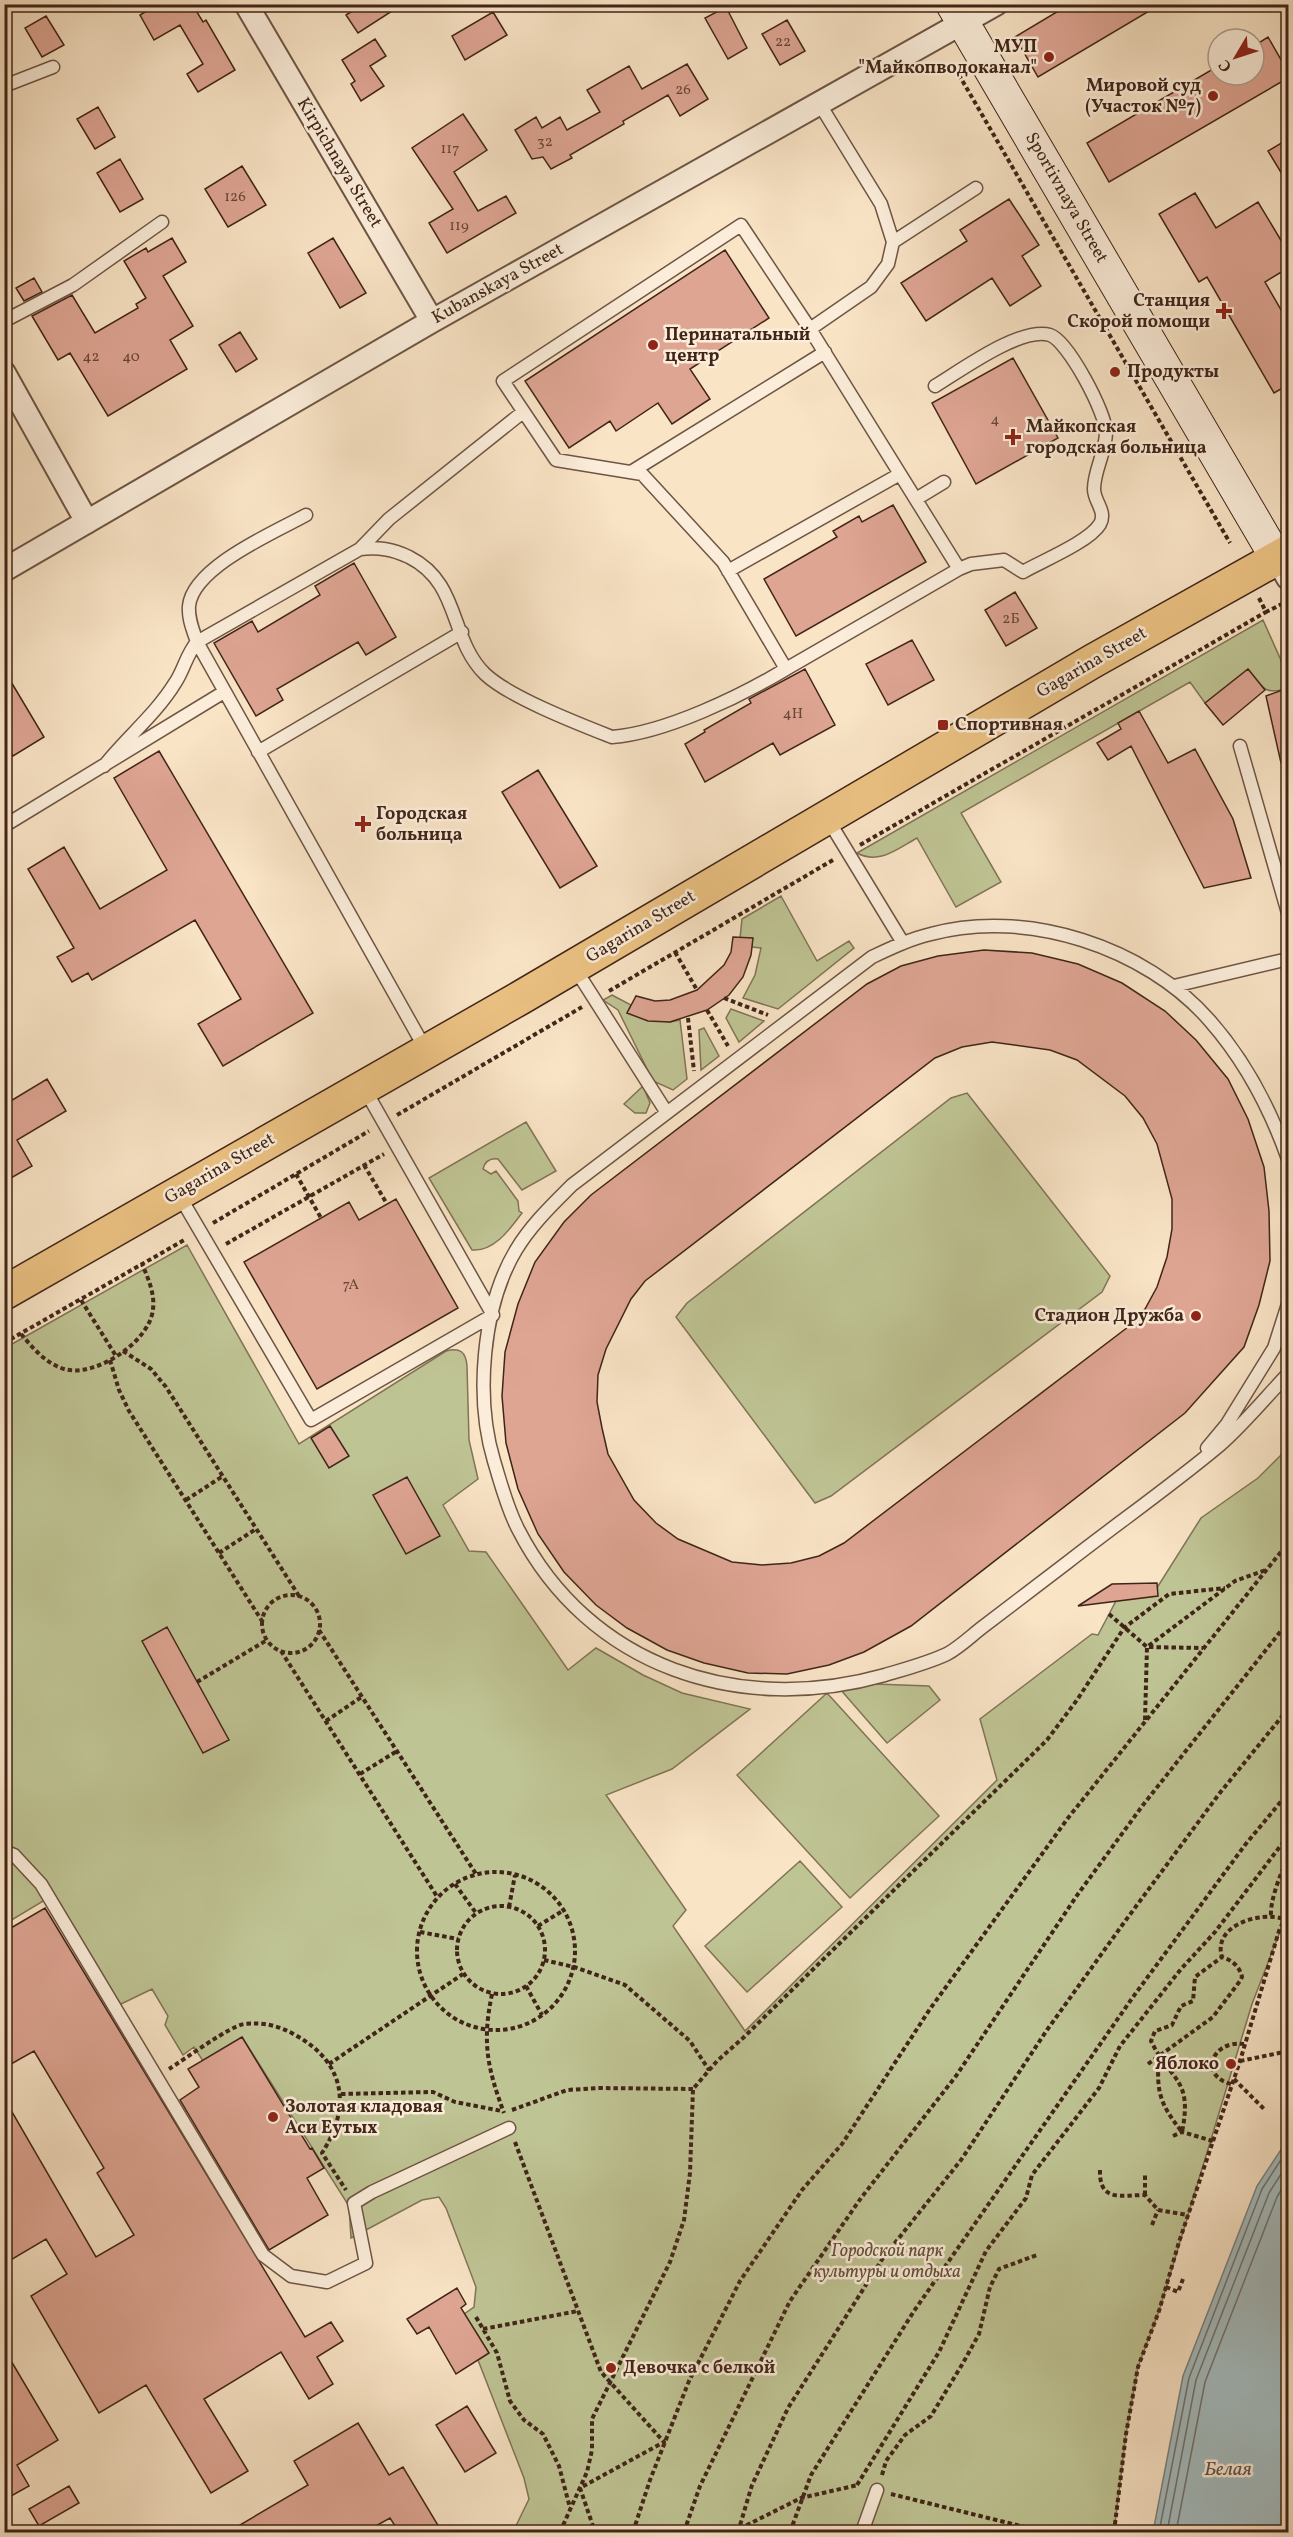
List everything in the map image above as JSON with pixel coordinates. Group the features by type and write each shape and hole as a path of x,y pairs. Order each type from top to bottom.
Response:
{"main road":[{"name":"Sportivnaya Street","path":"957,14 1286,562"},
{"name":"Gagarina Street","path":"4,1293 574,966 1103,656 1286,562"}],"street":[{"name":"Kirpichnaya Street","path":"246,4 432,321"},
{"name":"Kubanskaya Street","path":"4,570 432,321 819,103 957,14 996,4"},
{"path":"4,373 87,522"}],"lane":[{"path":"4,86 53,67"},
{"path":"810,329 871,287 888,264 893,242 881,204 819,103"},
{"path":"893,242 976,188"},
{"path":"4,321 72,285 162,222"},
{"path":"786,669 728,571 642,474 556,460 503,381 741,225 825,352 959,569"},
{"path":"360,549 379,547 396,551 418,562 436,576 470,651 484,673 504,688 612,737 629,736 744,694 959,569 971,564 1004,560 1023,572 1093,533 1101,522 1102,510 1094,493 1094,480 1102,462 1106,430 1101,411 1062,342 1049,335 1030,335 1014,340 935,386"},
{"path":"631,472 825,352"},
{"path":"104,766 164,698 175,683 188,652 197,642 360,549 389,519 523,412"},
{"path":"728,571 900,474"},
{"path":"916,499 944,482"},
{"path":"306,515 230,558 207,575 195,589 189,604 190,620 197,642 224,692 426,1051"},
{"path":"258,752 462,632"},
{"path":"4,826 224,692"},
{"path":"1240,746 1288,905"},
{"path":"827,817 903,943"},
{"path":"1288,1159 1271,1112 1242,1064 1210,1020 1174,986 1136,962 1102,947 1029,929 996,927 933,933 872,957 572,1185 536,1221 515,1252 500,1289 483,1371 483,1414 503,1491 519,1530 544,1570 573,1604 601,1630 660,1665 721,1685 782,1690 809,1689 883,1676 948,1653 1221,1444 1288,1374"},
{"path":"1174,986 1288,958"},
{"path":"574,966 667,1113"},
{"path":"363,1087 493,1315"},
{"path":"178,1193 311,1420 493,1315"},
{"path":"1191,1467 1227,1424 1250,1389 1274,1348 1288,1304"},
{"path":"4,1851 14,1855 41,1884 264,2255 291,2276 327,2282 366,2263 354,2203 372,2192 509,2128"},
{"path":"861,2532 877,2490"}],"path":[{"path":"955,68 1230,543"},
{"path":"4,1343 675,952 1266,612"},
{"path":"675,952 697,990"},
{"path":"724,998 787,1022"},
{"path":"707,1010 736,1060"},
{"path":"688,1018 696,1090"},
{"path":"213,1252 398,1146"},
{"path":"364,1165 387,1204"},
{"path":"296,1174 321,1218"},
{"path":"21,1334 47,1361 65,1369 80,1370 110,1360 140,1338 149,1324 153,1310 149,1281 142,1264"},
{"path":"81,1300 116,1356"},
{"path":"123,1351 151,1369 166,1387 299,1596"},
{"path":"110,1360 119,1390 129,1411 262,1621 267,1640 281,1651 438,1898"},
{"path":"186,1500 223,1476"},
{"path":"219,1553 256,1529"},
{"path":"633,2532 664,2442 689,2381 740,2281 802,2190 842,2144 930,2008 1068,1818 1288,1543"},
{"path":"1148,1647 1235,1581 1267,1570"},
{"path":"560,2532 580,2488 592,2450 592,2419 670,2262 684,2220 690,2173 693,2089 709,2070 1047,1740 1077,1700 1124,1628 1169,1594 1225,1588"},
{"path":"262,1621 268,1606 284,1596 299,1596 310,1602 316,1609 320,1619 319,1630 311,1646 293,1654 281,1651"},
{"path":"1109,1614 1148,1647 1203,1648"},
{"path":"684,2532 700,2486 790,2301 861,2199 956,2076 1097,1867 1288,1622"},
{"path":"319,1630 476,1874"},
{"path":"197,1682 267,1640"},
{"path":"1145,1721 1148,1647"},
{"path":"326,1721 363,1696"},
{"path":"739,2531 752,2485 788,2408 883,2258 961,2160 1047,2030 1123,1923 1219,1794 1288,1709"},
{"path":"360,1774 397,1751"},
{"path":"789,2532 811,2475 832,2438 914,2311 1139,1988 1245,1845 1288,1793"},
{"path":"857,2485 939,2352 986,2251 1026,2198 1032,2175 1099,2088 1120,2046 1181,1969 1215,1932 1288,1836"},
{"path":"1271,1915 1271,1898 1288,1859"},
{"path":"501,1871 515,1875 526,1877 548,1890 564,1910 574,1935 573,1966 567,1987 542,2015 529,2024 503,2030 485,2028 452,2016 431,1995 421,1975 417,1950 421,1924 438,1898 455,1884 476,1874 501,1871"},
{"path":"509,1907 515,1875"},
{"path":"455,1884 476,1913"},
{"path":"489,1907 509,1907 529,1916 538,1926 544,1942 544,1960 540,1971 526,1986 504,1995 492,1994 475,1987 463,1974 456,1950 458,1939 465,1923 476,1913 489,1907"},
{"path":"538,1926 564,1910"},
{"path":"1114,2532 1126,2434 1138,2367 1288,1911"},
{"path":"1222,1956 1220,1942 1229,1931 1254,1917 1271,1915 1284,1919"},
{"path":"420,1932 458,1939"},
{"path":"1148,2064 1213,2017 1240,1982 1242,1977 1238,1968 1231,1960 1222,1956"},
{"path":"1182,2132 1186,2103 1184,2092 1171,2069 1159,2057 1151,2041 1153,2033 1172,2025 1181,2006 1193,2001 1195,1977 1222,1956"},
{"path":"544,1960 573,1966 625,1985 690,2041 709,2070"},
{"path":"328,2064 463,1974"},
{"path":"526,1986 542,2015"},
{"path":"492,1994 485,2028 491,2078 601,2372 664,2442"},
{"path":"156,2077 241,2025 264,2023 284,2028 318,2050 336,2077 341,2094 340,2114 334,2134 322,2153 354,2203"},
{"path":"1232,2084 1222,2082 1217,2077 1212,2069 1213,2059 1219,2049 1226,2044 1244,2044"},
{"path":"1240,2061 1284,2052"},
{"path":"1159,2057 1157,2090 1167,2113 1182,2132 1213,2141"},
{"path":"1234,2079 1264,2109"},
{"path":"341,2094 433,2092 455,2102 504,2113 567,2090 693,2089"},
{"path":"1173,2136 1182,2132"},
{"path":"1100,2170 1100,2178 1106,2192 1117,2198 1145,2195"},
{"path":"1145,2173 1145,2195 1158,2210 1188,2215"},
{"path":"1152,2225 1158,2210"},
{"path":"877,2490 886,2461 905,2435 931,2416 963,2363 979,2334 990,2287 999,2269 1037,2255"},
{"path":"1166,2287 1178,2292 1183,2279"},
{"path":"483,2329 578,2311"},
{"path":"476,2317 497,2353 510,2401 524,2420 543,2434 559,2466 571,2509"},
{"path":"580,2488 664,2442"},
{"path":"733,2532 801,2499 857,2485 1029,2531 1045,2532"},
{"path":"580,2488 595,2532"}],"green space":[{"path":"1263,620 1288,676 1288,688 1268,690 1248,669 1205,703 1190,682 961,813 1001,882 956,907 917,838 895,851 880,856 865,856 857,853"},
{"path":"781,896 817,961 849,941 854,948 778,1009 743,998 755,975 761,948 752,947 752,938 740,938 742,919"},
{"path":"612,995 631,1005 627,1013 670,1022 680,1020 687,1079 673,1090 653,1081 618,1010 603,1000"},
{"path":"731,1009 764,1021 739,1042 726,1018"},
{"path":"704,1028 719,1056 701,1070 699,1030"},
{"path":"643,1086 650,1103 646,1113 635,1113 624,1104"},
{"path":"967,1093 1110,1276 1102,1292 831,1496 815,1503 676,1317 687,1303 951,1098"},
{"path":"526,1122 556,1171 522,1190 498,1159 487,1162 483,1169 491,1174 496,1171 518,1201 519,1211 522,1213 501,1238 480,1250 472,1250 429,1178"},
{"name":"Городской парк культуры и отдыха","path":"187,1245 299,1444 446,1351 459,1350 464,1354 467,1366 469,1440 478,1479 443,1505 469,1551 486,1552 568,1670 596,1648 643,1675 682,1693 750,1709 672,1769 606,1795 686,1910 673,1926 745,2031 997,1780 980,1719 1092,1634 1098,1635 1116,1601 1155,1591 1201,1518 1258,1478 1288,1448 1288,1911 1252,2004 1159,2311 1138,2367 1126,2434 1114,2532 513,2532 529,2499 524,2478 478,2360 489,2353 470,2323 454,2321 474,2307 476,2287 446,2208 439,2197 422,2200 351,2238 349,2206 242,2037 203,2061 194,2047 183,2055 165,2025 168,2016 152,1989 119,2005 53,1895 5,1924 5,1348"},
{"path":"875,1684 929,1686 940,1700 887,1743 840,1689"},
{"path":"827,1693 939,1816 850,1898 737,1775"},
{"path":"800,1861 842,1907 747,1992 705,1946"}],"water":[{"name":"Белая","path":"1288,2139 1288,2532 1153,2532 1183,2376 1257,2186"}],"building":[{"path":"158,4 192,4 203,22 206,20 235,70 198,92 187,74 203,64 180,25 154,40 140,15"},
{"path":"363,4 403,4 358,33 346,15"},
{"name":"МУП \"Майкопводоканал\"","path":"1070,4 1161,4 1038,77 1015,37"},
{"path":"726,7 747,48 728,59 705,18"},
{"path":"493,12 507,35 465,60 452,36"},
{"path":"46,16 64,45 42,57 25,28"},
{"path":"787,20 805,51 780,65 762,34"},
{"name":"Мировой суд (Участок №7)","path":"1268,37 1288,72 1288,78 1109,182 1087,143 1206,73 1206,87 1266,87 1266,38"},
{"path":"375,39 386,56 370,66 384,86 361,101 351,84 355,81 342,60"},
{"path":"687,64 708,99 680,116 668,95 623,121 624,124 570,155 572,158 551,169 543,157 532,159 515,130 536,117 542,128 560,117 567,130 600,112 587,90 629,66 642,89"},
{"path":"98,107 115,137 95,149 77,119"},
{"path":"463,114 487,150 454,172 478,211 506,196 516,213 447,253 429,223 453,209 412,148"},
{"path":"1288,139 1288,184 1268,151"},
{"path":"120,159 143,199 120,212 97,173"},
{"path":"242,166 266,205 228,227 205,189"},
{"path":"1195,193 1216,228 1258,202 1288,252 1288,268 1265,282 1288,322 1288,385 1274,393 1207,277 1199,282 1159,214"},
{"path":"1009,199 1039,245 1022,256 1041,286 1010,306 992,278 926,321 901,283 967,241 960,230"},
{"path":"172,238 186,262 163,276 193,326 170,340 187,369 108,416 70,353 58,360 32,316 72,295 95,333 138,308 136,304 146,298 124,261 146,248 148,252"},
{"path":"333,238 366,293 340,308 308,253"},
{"name":"Перинатальный центр","path":"725,250 769,318 690,369 710,399 672,424 658,403 616,431 610,421 569,448 525,381"},
{"path":"34,278 42,292 24,301 16,288"},
{"path":"240,332 257,359 236,372 219,345"},
{"path":"1013,358 1058,438 976,484 932,403"},
{"path":"893,505 926,562 796,636 764,579 837,537 833,531 859,516 862,522"},
{"path":"354,563 396,637 366,655 358,642 277,689 283,700 256,716 214,643 252,621 258,632 320,595 315,586"},
{"path":"1015,592 1037,628 1006,646 985,610"},
{"path":"912,640 934,680 888,705 866,664"},
{"path":"805,669 835,725 780,755 773,743 705,782 685,744 705,732 704,730 751,703 749,699"},
{"path":"1248,669 1265,690 1223,725 1205,703"},
{"path":"4,670 44,737 13,756 4,742"},
{"path":"1288,688 1288,762 1281,763 1266,696"},
{"path":"1139,711 1168,763 1195,749 1233,819 1251,878 1204,888 1131,746 1108,760 1097,743 1121,729 1118,723"},
{"path":"159,751 313,1013 223,1066 198,1024 241,999 195,920 92,980 88,973 72,982 57,957 74,948 28,869 64,847 100,909 167,870 114,778"},
{"path":"538,770 597,866 560,888 502,792"},
{"path":"733,937 753,938 751,955 743,977 729,995 707,1010 670,1022 648,1021 627,1013 636,996 655,1001 670,1000 697,990 724,965 731,952"},
{"name":"Стадион Дружба","path":"984,950 1032,953 1078,964 1122,983 1165,1011 1196,1040 1228,1079 1248,1119 1264,1167 1269,1211 1270,1261 1259,1305 1244,1347 1185,1413 911,1626 864,1652 829,1665 787,1674 748,1673 704,1663 667,1650 627,1628 596,1605 564,1572 538,1534 518,1489 506,1443 502,1396 505,1352 518,1304 535,1262 564,1222 591,1195 867,984 901,966 938,956","holes":["992,1042 1050,1050 1077,1060 1125,1096 1143,1118 1157,1144 1172,1199 1172,1229 1167,1257 1157,1287 1145,1309 1128,1327 844,1543 819,1556 791,1563 762,1565 732,1562 678,1539 656,1523 634,1500 608,1454 597,1402 598,1375 606,1349 631,1299 645,1281 935,1058 962,1047"]},
{"path":"47,1079 66,1111 17,1140 32,1166 4,1182 4,1105"},
{"path":"396,1199 458,1308 317,1389 244,1262 349,1202 359,1220"},
{"path":"330,1426 349,1456 329,1468 311,1438"},
{"path":"407,1477 440,1536 406,1554 373,1495"},
{"path":"1157,1583 1158,1596 1078,1606 1112,1584"},
{"path":"167,1627 229,1740 203,1753 142,1641"},
{"path":"45,1908 305,2337 331,2322 343,2341 317,2357 333,2384 309,2399 281,2352 204,2399 248,2471 211,2493 146,2385 99,2413 31,2296 67,2274 46,2239 4,2264 4,2098 96,2257 134,2235 97,2173 104,2168 34,2051 4,2068 4,1932"},
{"path":"242,2037 324,2168 307,2178 328,2215 269,2250 180,2100 199,2087 188,2069"},
{"path":"457,2288 466,2304 461,2308 489,2353 456,2374 429,2327 417,2334 407,2319"},
{"path":"4,2349 58,2440 17,2465 29,2486 4,2500"},
{"path":"467,2406 496,2453 465,2472 436,2425"},
{"path":"358,2423 389,2475 403,2467 442,2532 399,2532 390,2518 365,2532 228,2532 308,2485 294,2461"},
{"path":"69,2486 79,2503 39,2526 29,2509"}],"place":[{"name":"МУП \"Майкопводоканал\"","path":"1049,57"},
{"name":"Мировой суд (Участок №7)","path":"1213,96"},
{"name":"Станция Скорой помощи","path":"1224,311"},
{"name":"Перинатальный центр","path":"653,345"},
{"name":"Продукты","path":"1115,372"},
{"name":"Майкопская городская больница","path":"1013,437"},
{"name":"Спортивная","path":"943,725"},
{"name":"Городская больница","path":"363,824"},
{"name":"Стадион Дружба","path":"1196,1316"},
{"name":"Яблоко","path":"1231,2064"},
{"name":"Золотая кладовая Аси Еутых","path":"273,2117"},
{"name":"Девочка с белкой","path":"611,2368"}]}
